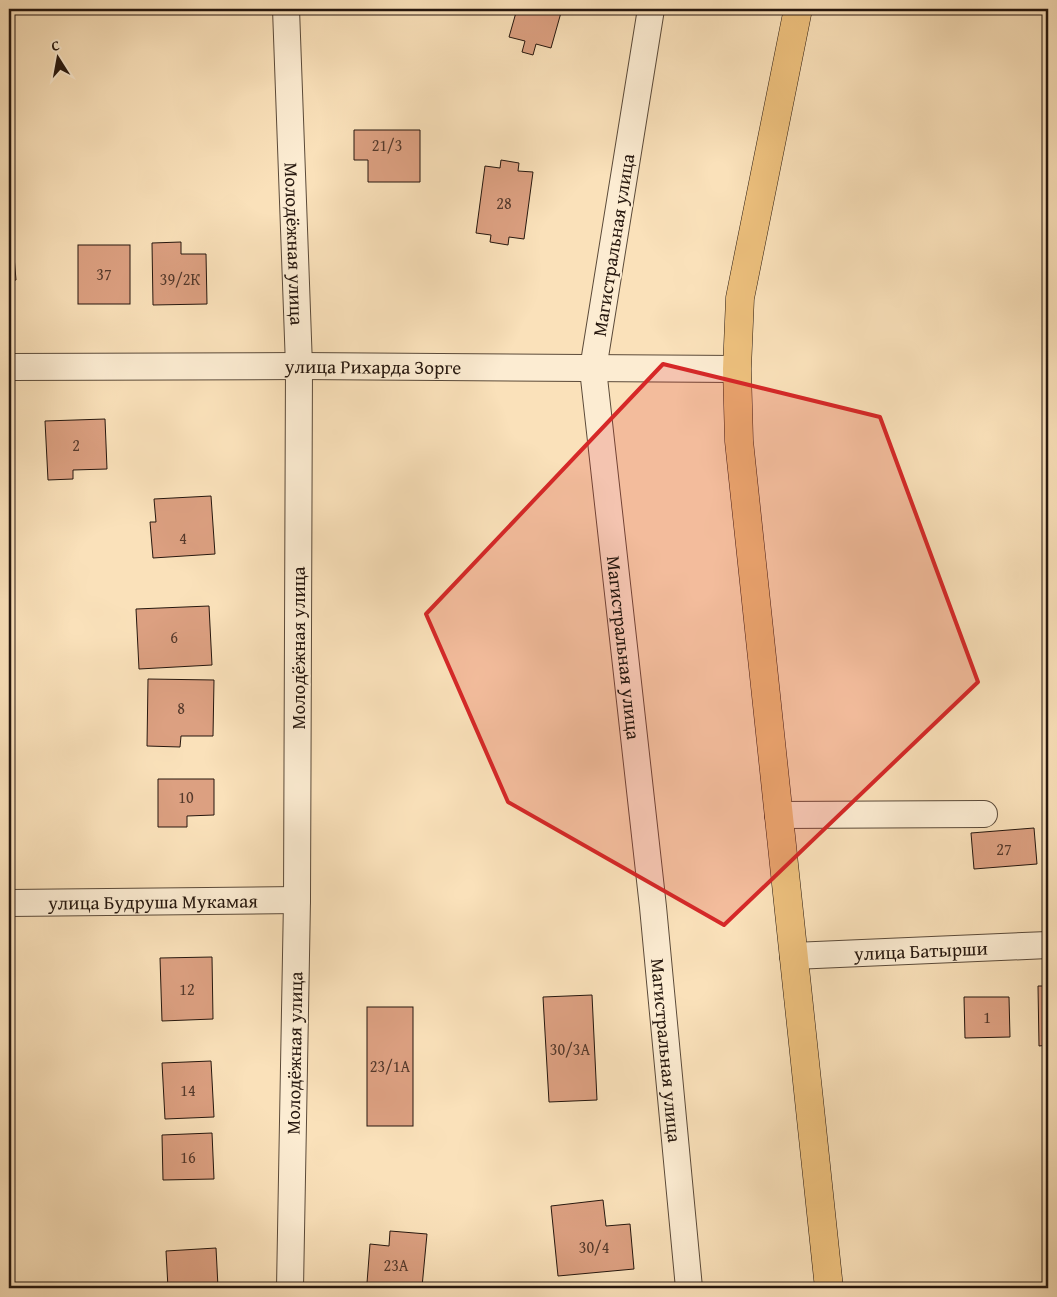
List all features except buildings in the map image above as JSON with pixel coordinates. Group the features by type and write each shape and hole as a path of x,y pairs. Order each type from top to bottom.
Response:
{"main road":[{"path":"798,9 740,298 737,369 739,441 829,1288"}],"street":[{"name":"Молодёжная улица","path":"286,9 299,366 297,900 290,1288"},
{"name":"Магистральная улица","path":"650,9 593,369 653,907 689,1288"},
{"name":"улица Рихарда Зорге","path":"9,367 299,366 737,369"},
{"path":"778,815 984,814"},
{"name":"улица Будруша Мукамая","path":"9,903 297,900"},
{"name":"улица Батырши","path":"793,956 1048,945"}],"highlighted area":[{"path":"663,364 880,417 978,682 724,925 508,802 426,614"}]}
